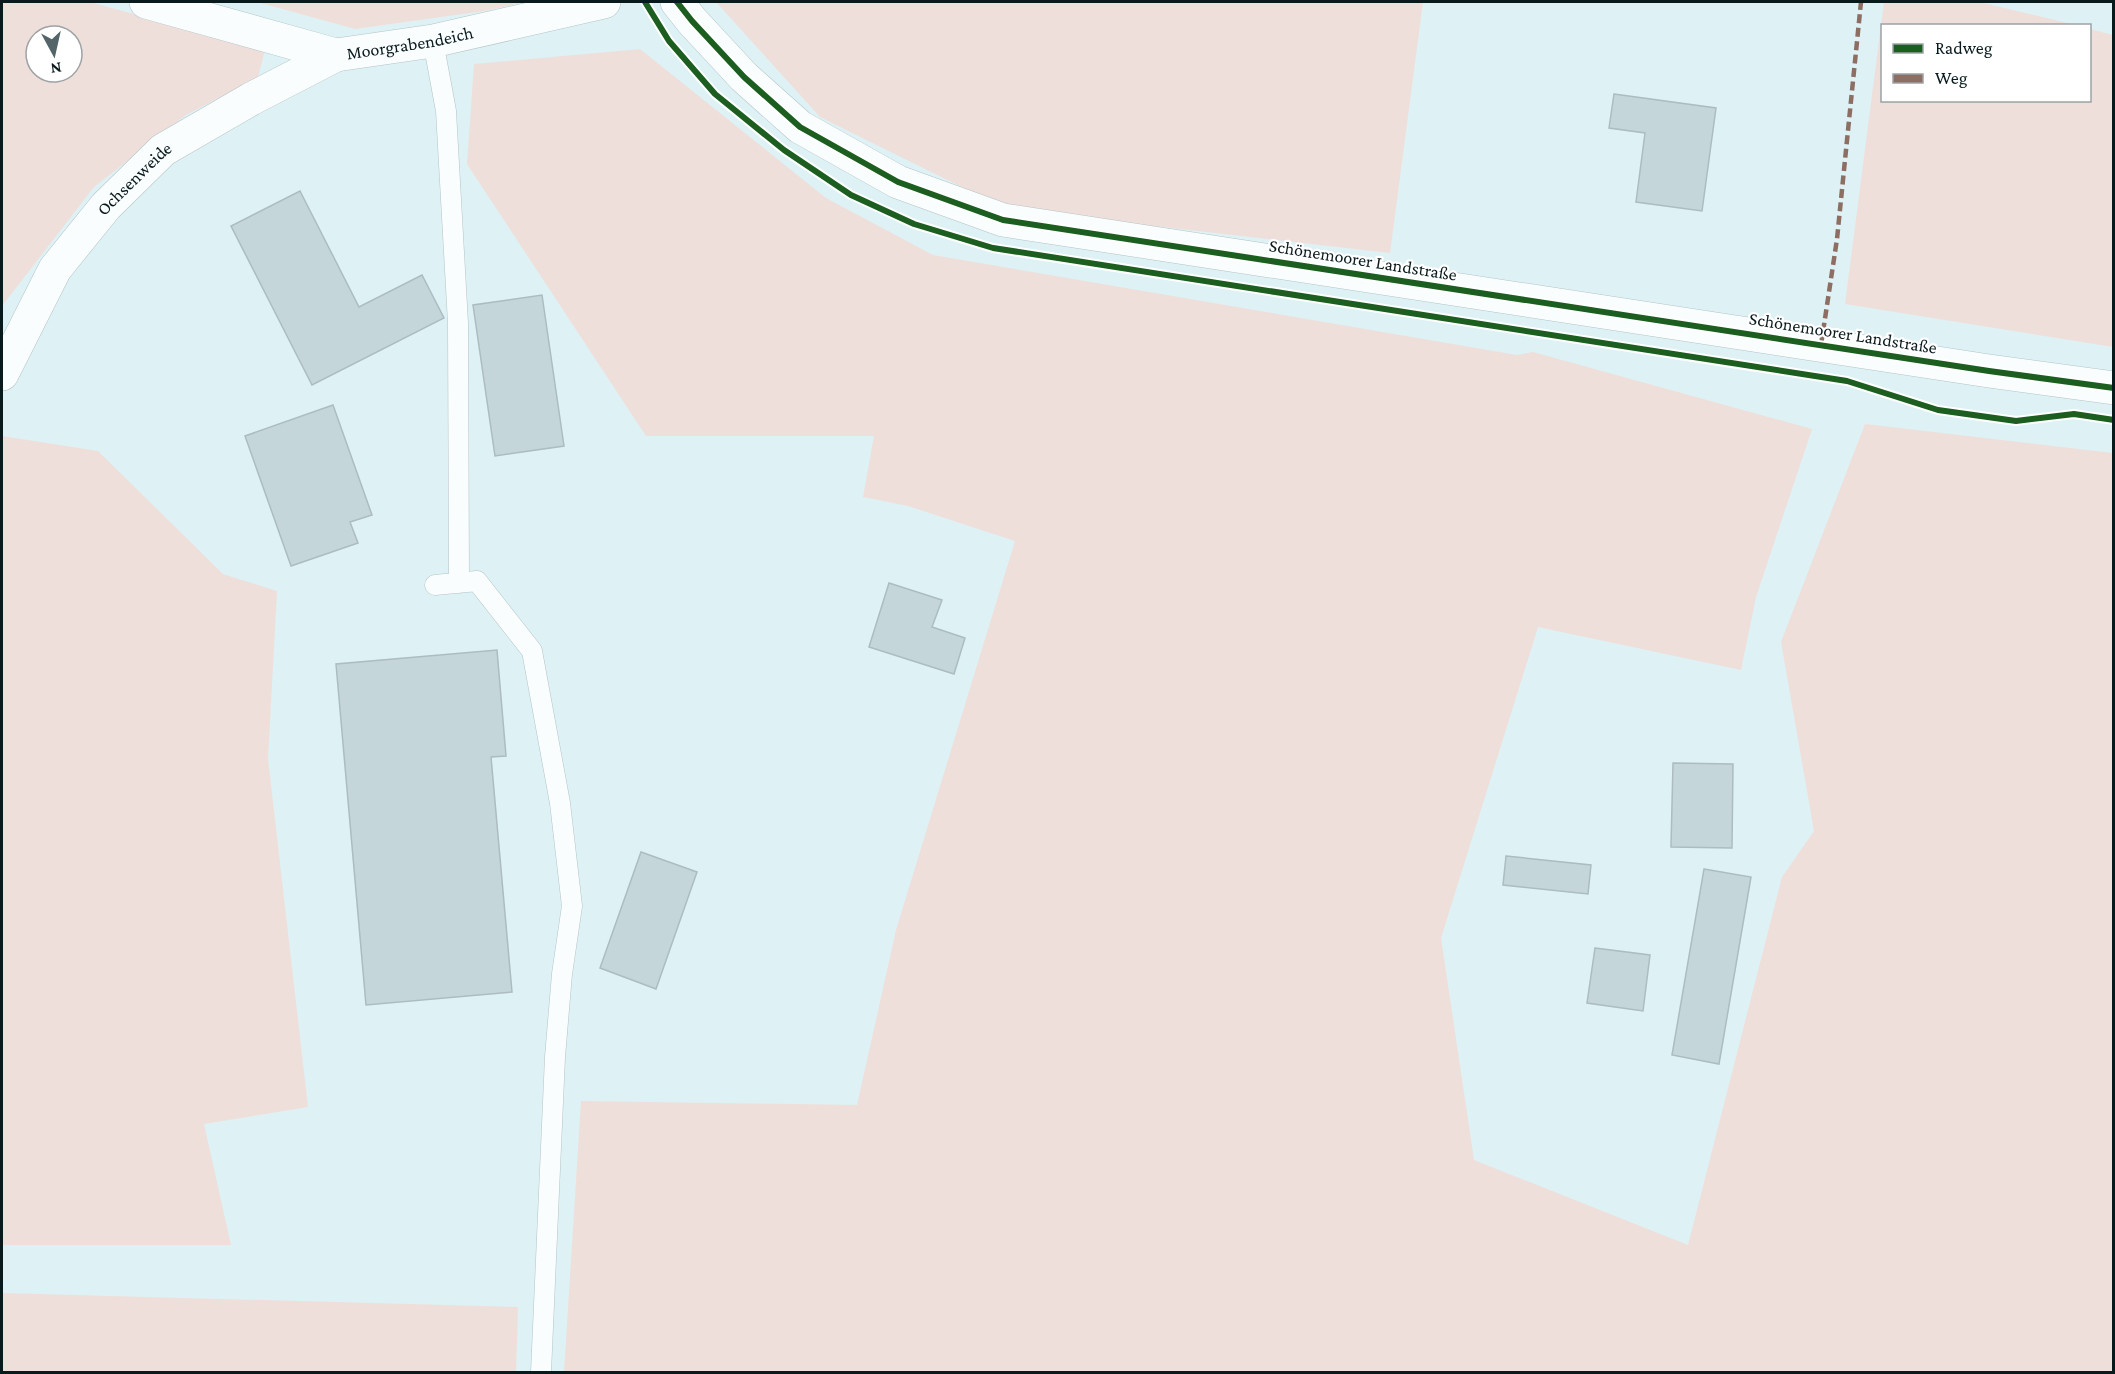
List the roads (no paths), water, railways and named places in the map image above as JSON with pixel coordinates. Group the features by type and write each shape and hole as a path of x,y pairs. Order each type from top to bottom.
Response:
{"street":[{"name":"Moorgrabendeich","path":"146,2 336,56 433,41 604,2"},
{"name":"Schönemoorer Landstraße","path":"677,2 744,77 800,127 898,182 1004,220 1989,371 2114,388"},
{"name":"Ochsenweide","path":"2,374 55,269 106,206 163,150 251,99 336,56"}],"lane":[{"path":"433,41 446,111 458,323 459,583"},
{"path":"435,585 477,581 532,651 561,803 572,906 562,974 555,1057 541,1372"}]}
